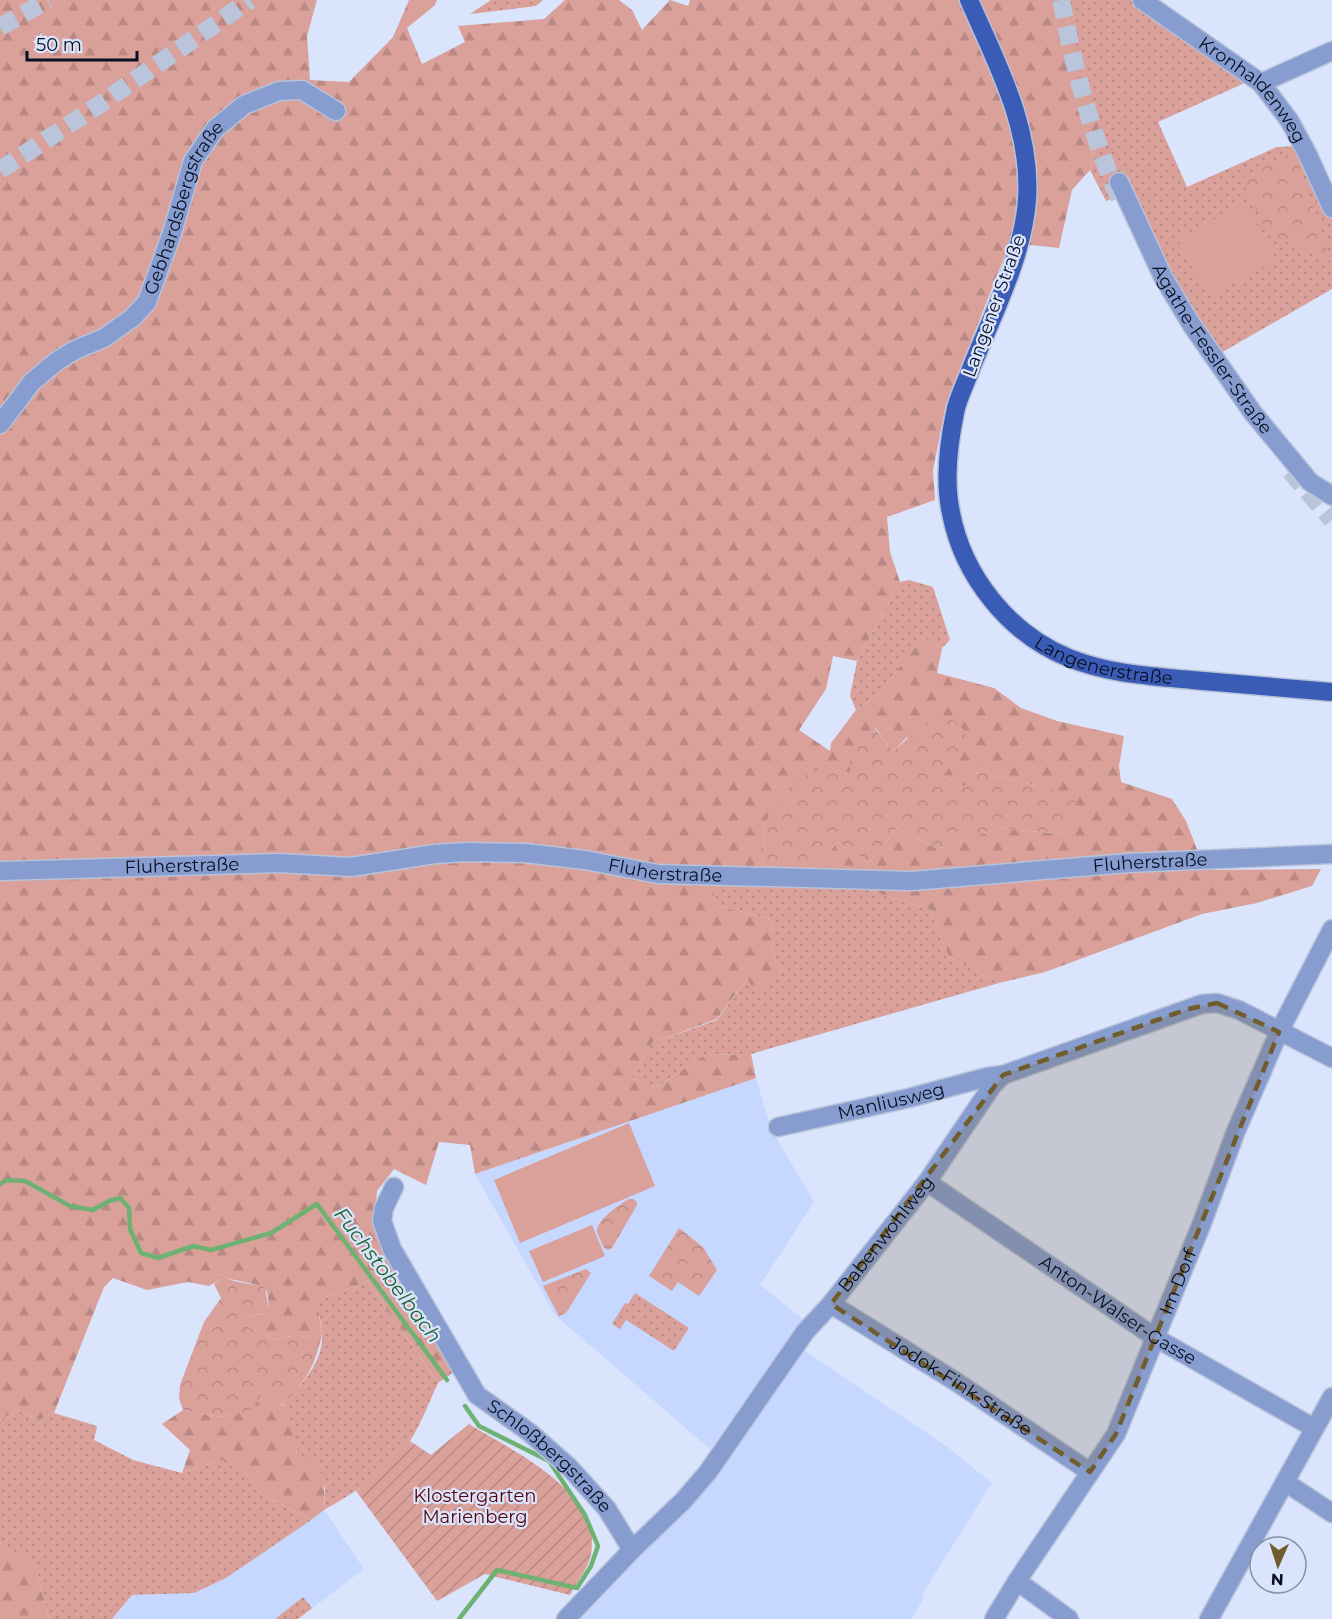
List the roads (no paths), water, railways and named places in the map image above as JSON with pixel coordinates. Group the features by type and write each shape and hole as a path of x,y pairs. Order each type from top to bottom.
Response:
{"main road":[{"name":"Langener Straße","path":"950,512 948,455 957,406 1015,258 1027,200 1023,143 1014,108 969,0"},
{"name":"Langenerstraße","path":"950,512 964,554 988,596 1013,622 1045,646 1070,658 1126,674 1332,692"}],"street":[{"name":"Kronhaldenweg","path":"1142,0 1261,83 1301,141 1332,208"},
{"path":"1261,83 1332,51"},
{"name":"Gebhardsbergstraße","path":"0,424 32,382 57,361 75,350 104,339 132,318 147,302 172,233 194,161 215,129 244,105 279,91 302,90 336,111"},
{"name":"Agathe-Fessler-Straße","path":"1119,182 1162,277 1197,333 1247,405 1310,482 1332,496"},
{"name":"Fluherstraße","path":"0,871 279,863 351,867 435,854 467,852 549,855 658,874 912,881 1128,863 1332,854"},
{"name":"Im Dorf","path":"994,1619 1116,1434 1156,1338 1236,1131 1279,1032 1332,929"},
{"path":"1003,1075 1202,1004 1216,1003 1239,1010 1332,1058"},
{"name":"Manliusweg","path":"778,1127 1003,1075"},
{"name":"Babenwohlweg","path":"632,1550 684,1500 708,1472 805,1332 831,1304 927,1182 992,1086 1003,1075"},
{"name":"Anton-Walser-Gasse","path":"927,1182 1156,1338 1314,1428"},
{"name":"Schloßbergstraße","path":"394,1187 384,1208 382,1221 392,1249 477,1395 529,1432 569,1467 607,1509 632,1550"},
{"name":"Jodok-Fink-Straße","path":"831,1304 955,1381 1090,1472"},
{"path":"1209,1619 1332,1397"},
{"path":"1285,1482 1332,1513"},
{"path":"566,1619 632,1550"},
{"path":"1017,1581 1069,1619"}],"waterway":[{"name":"Fuchstobelbach","path":"0,1184 7,1180 25,1181 70,1206 93,1210 120,1198 129,1208 130,1229 141,1253 158,1258 193,1246 211,1250 271,1233 317,1204 447,1380"},
{"name":"Fuchstobelbach","path":"459,1619 497,1570 577,1588 591,1566 598,1546 585,1515 549,1461 479,1426 465,1406"}],"tunnel":[{"path":"0,27 48,0"},
{"path":"0,170 96,107 250,0"},
{"path":"1061,0 1085,102 1120,200"},
{"path":"1290,471 1332,520"}],"park label":[{"name":"Klostergarten Marienberg","path":"475,1506"}]}
